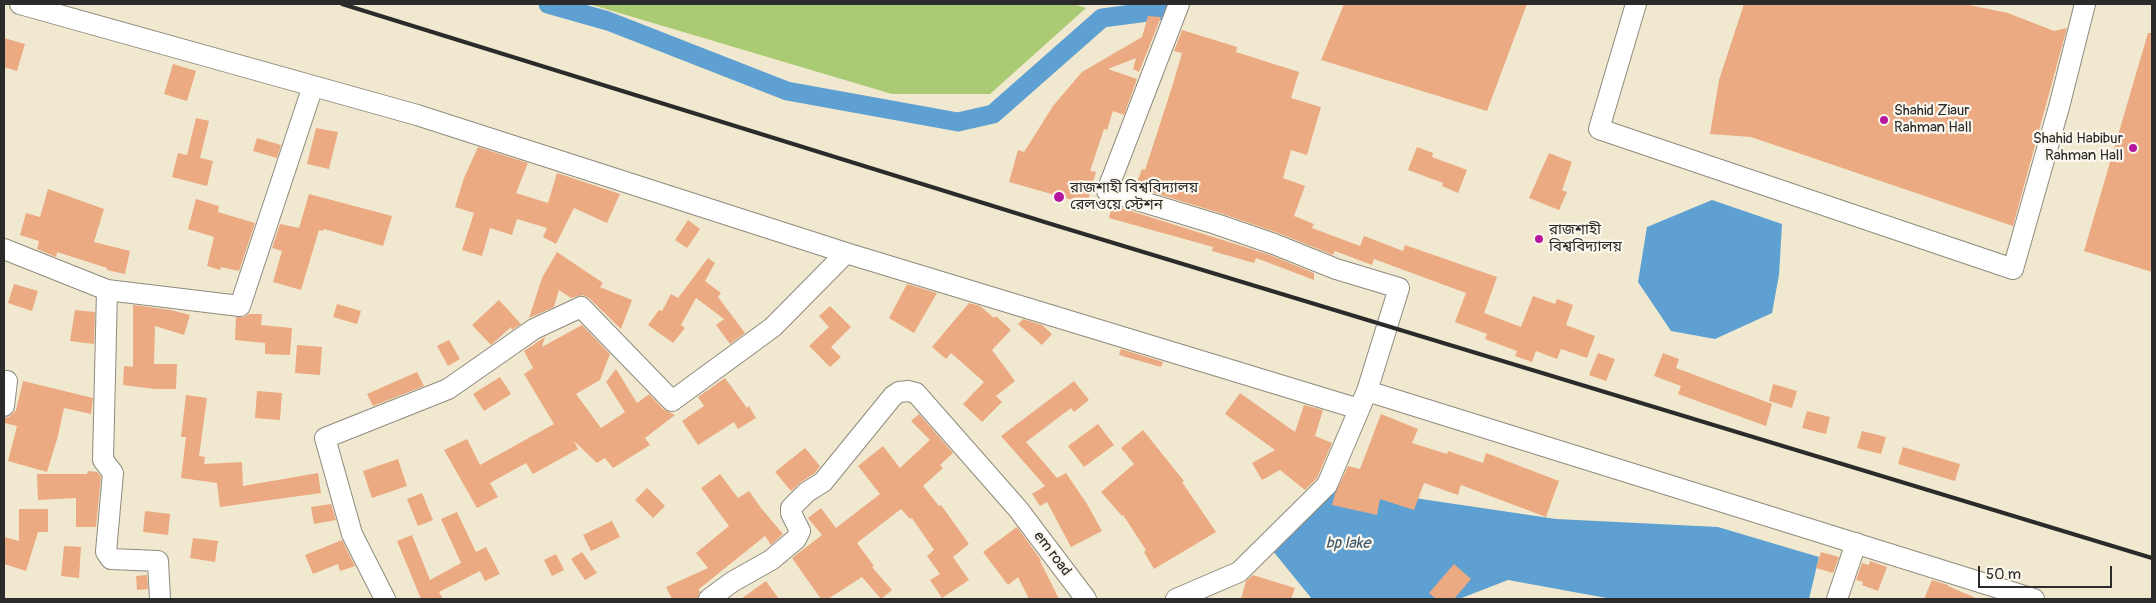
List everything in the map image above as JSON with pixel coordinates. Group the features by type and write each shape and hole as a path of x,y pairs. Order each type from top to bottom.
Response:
{"street":[{"path":"20,4 417,115 846,253 1359,410"},
{"path":"1176,599 1240,572 1327,485 1367,391 1399,288 1336,269 1274,244 1216,224 1107,191 1179,4"},
{"path":"1636,4 1600,129 2013,269 2085,4"},
{"path":"4,249 107,290 240,306 313,86"},
{"path":"385,599 352,534 325,438 448,388 534,329 581,307 672,402 774,327 846,253"},
{"path":"107,290 103,460 113,473 106,552 111,559 158,561 160,599"},
{"path":"4,406 7,382"},
{"path":"1367,391 2034,599"},
{"name":"em road","path":"709,599 732,582 770,560 796,539 800,531 791,513 791,508 807,492 823,482 883,406 899,392 916,393 1018,509 1086,599"},
{"path":"1837,599 1856,543"}],"green space":[{"path":"589,4 1073,4 1086,8 990,94 892,94"}],"water":[{"path":"1712,200 1782,224 1779,275 1772,313 1715,339 1671,331 1638,282 1647,227"},
{"name":"bp lake","path":"1327,485 1556,519 1718,527 1819,557 1809,599 1612,599 1508,580 1459,599 1312,599 1268,545"}],"building":[{"path":"1344,4 1527,4 1487,111 1321,60"},
{"name":"Shahid Ziaur Rahman Hall","path":"1744,4 1964,4 2008,13 2054,31 2067,28 2013,226 1751,137 1710,134 1719,80"},
{"path":"1148,16 1161,17 1139,72 1133,69 1136,58 1108,69 1137,79 1124,115 1113,111 1107,130 1104,129 1090,171 1096,172 1087,204 1009,182 1018,150 1024,152 1053,106 1082,72 1142,37"},
{"path":"1182,30 1237,47 1236,52 1299,72 1291,98 1321,107 1307,155 1291,150 1283,178 1305,186 1294,216 1314,224 1312,228 1360,246 1364,236 1403,251 1405,245 1497,277 1484,313 1521,327 1533,296 1555,304 1557,299 1573,305 1566,325 1595,336 1587,358 1561,349 1557,359 1536,351 1532,362 1515,356 1517,351 1485,339 1487,334 1455,322 1466,293 1374,259 1372,265 1335,251 1333,255 1220,213 1135,187 1142,169 1145,170 1173,84 1182,53 1174,51"},
{"name":"Shahid Habibur Rahman Hall","path":"2148,33 2152,33 2152,272 2084,251"},
{"path":"4,38 25,44 17,71 4,67"},
{"path":"173,64 196,71 187,101 164,94"},
{"path":"196,118 209,121 200,158 213,161 207,186 172,177 178,153 187,155"},
{"path":"316,128 338,132 329,169 307,164"},
{"path":"257,138 281,145 277,158 253,151"},
{"path":"478,147 528,163 516,193 548,203 557,173 620,194 607,223 574,208 556,244 543,237 547,228 517,219 512,235 490,228 482,256 462,250 474,213 455,207 464,178"},
{"path":"1417,147 1433,153 1432,157 1467,170 1458,193 1442,186 1443,183 1408,170"},
{"path":"1549,153 1572,162 1562,190 1567,192 1559,210 1529,198"},
{"path":"48,189 104,209 94,242 130,251 125,274 107,270 107,268 57,252 56,257 37,249 39,241 20,235 26,213 40,217"},
{"path":"309,194 392,216 383,246 324,229 323,231 319,230 301,290 273,282 282,251 272,248 280,224 299,228"},
{"path":"196,199 219,206 218,212 255,223 239,271 221,267 220,270 207,266 214,237 188,229"},
{"path":"1112,205 1270,255 1314,273 1314,280 1256,258 1254,263 1212,251 1213,247 1109,218"},
{"path":"688,220 700,229 687,248 675,240"},
{"path":"557,252 603,283 600,287 632,300 621,329 589,298 583,295 571,298 559,290 554,307 529,318 542,278"},
{"path":"708,258 715,263 705,281 721,293 718,297 745,333 730,344 716,325 724,319 696,298 681,325 685,328 673,343 648,325 659,310 662,311 671,294 678,298"},
{"path":"14,284 38,291 32,311 8,303"},
{"path":"907,284 937,293 914,333 889,318"},
{"path":"499,300 521,324 512,330 511,327 491,345 472,325"},
{"path":"969,303 980,306 994,318 996,316 1011,330 992,350 1015,381 996,396 1002,402 982,422 963,404 984,382 951,353 946,359 932,347"},
{"path":"337,304 361,311 357,324 333,317"},
{"path":"133,305 171,310 190,315 184,335 155,326 154,364 177,364 176,389 155,389 123,385 124,366 133,367"},
{"path":"830,306 851,327 831,347 841,357 830,367 809,346 829,327 819,316"},
{"path":"75,310 95,312 94,344 70,341"},
{"path":"249,314 262,314 261,325 292,328 290,355 265,354 265,343 235,340 236,317 244,317"},
{"path":"1023,319 1042,325 1052,334 1042,345 1018,324"},
{"path":"582,325 610,354 600,380 576,394 601,428 625,412 606,382 616,369 637,403 649,394 663,409 675,415 645,438 650,445 613,468 605,458 597,463 574,441 578,449 533,474 526,463 490,483 498,497 477,508 444,450 467,439 480,465 554,424 524,374 533,368 524,351 545,337 542,347"},
{"path":"449,340 460,359 448,366 437,346"},
{"path":"297,345 322,347 320,375 295,373"},
{"path":"1121,349 1163,362 1161,367 1119,355"},
{"path":"1598,353 1615,359 1606,381 1589,375"},
{"path":"1663,353 1679,359 1676,368 1772,404 1766,426 1678,394 1681,386 1654,376"},
{"path":"417,372 424,386 373,406 367,394"},
{"path":"500,377 511,394 484,411 473,394"},
{"path":"725,378 747,408 749,406 756,418 738,429 734,422 698,445 682,421 704,406 698,397"},
{"path":"23,381 93,398 91,414 64,408 47,472 8,461 17,426 4,423 4,418 9,417 16,410"},
{"path":"1074,381 1089,400 1074,412 1071,408 1026,442 1057,478 1066,473 1102,531 1071,547 1047,502 1040,506 1032,494 1045,486 1001,436"},
{"path":"1773,384 1797,391 1792,408 1769,401"},
{"path":"257,391 282,393 280,420 255,418"},
{"path":"1240,393 1295,432 1304,405 1323,410 1315,436 1332,443 1317,478 1305,490 1280,470 1262,480 1252,463 1275,450 1225,414"},
{"path":"186,395 207,398 199,456 205,457 204,464 242,462 243,486 318,473 321,493 220,507 217,483 181,478 186,437 181,437"},
{"path":"1807,411 1830,417 1826,434 1802,428"},
{"path":"919,414 953,453 940,465 943,468 923,486 939,506 941,505 969,544 953,557 969,580 942,598 930,580 940,574 927,556 934,550 912,518 910,519 901,509 857,543 874,566 872,567 892,590 881,599 862,577 828,599 821,599 792,558 822,535 808,518 821,508 836,528 880,494 858,466 883,446 900,468 930,440 911,421"},
{"path":"1381,414 1418,429 1412,443 1447,454 1448,451 1483,463 1486,453 1559,481 1546,517 1461,485 1458,495 1424,483 1414,510 1380,499 1377,515 1332,505 1348,466 1360,469"},
{"path":"1098,424 1114,445 1084,467 1068,446"},
{"path":"1143,430 1184,481 1182,482 1216,532 1154,569 1144,552 1146,550 1123,515 1101,492 1134,464 1121,448"},
{"path":"1862,431 1886,437 1881,454 1857,448"},
{"path":"1903,447 1960,464 1955,481 1898,464"},
{"path":"805,448 820,466 815,473 791,491 775,472"},
{"path":"398,459 407,486 372,498 363,471"},
{"path":"88,471 97,472 101,477 96,527 76,527 76,498 38,500 37,474 87,474"},
{"path":"720,474 738,498 749,491 783,534 771,545 765,536 699,589 700,592 697,599 672,599 666,587 708,568 696,553 729,526 701,488"},
{"path":"647,488 665,506 653,518 635,500"},
{"path":"422,493 433,520 418,526 407,499"},
{"path":"331,504 336,520 314,524 311,507"},
{"path":"19,509 48,509 48,532 38,532 26,571 4,564 4,537 19,541"},
{"path":"145,511 170,514 168,535 143,532"},
{"path":"457,512 476,552 486,547 500,574 485,581 480,571 439,592 443,599 421,599 397,541 412,535 430,580 461,563 441,519"},
{"path":"612,521 620,537 591,551 583,535"},
{"path":"1017,527 1041,560 1059,599 1029,599 1018,577 1008,585 983,552"},
{"path":"193,538 218,541 215,562 190,558"},
{"path":"342,540 355,566 340,571 338,564 313,574 305,555"},
{"path":"64,546 81,547 79,578 61,576"},
{"path":"582,552 597,573 585,580 571,559"},
{"path":"1821,552 1839,557 1833,573 1816,568"},
{"path":"556,554 564,570 552,576 544,560"},
{"path":"1870,561 1887,567 1878,591 1862,585 1863,582 1856,580 1862,563 1869,565"},
{"path":"1454,564 1471,579 1454,599 1436,599 1429,593"},
{"path":"147,575 148,589 137,590 136,576"},
{"path":"1253,575 1295,588 1291,599 1241,599 1246,581"},
{"path":"1932,580 1948,585 1978,599 1924,599"},
{"path":"766,581 779,599 741,599"}],"waterway":[{"path":"548,4 608,21 787,91 958,122 993,114 1102,18 1178,8"}],"railway":[{"path":"342,4 1051,224 2152,558"}],"place":[{"name":"Shahid Ziaur Rahman Hall","path":"1884,120"},
{"name":"Shahid Habibur Rahman Hall","path":"2133,148"},
{"name":"রাজশাহী বিশ্ববিদ্যালয় রেলওয়ে স্টেশন","path":"1059,197"},
{"name":"রাজশাহী বিশ্ববিদ্যালয়","path":"1539,239"}]}
